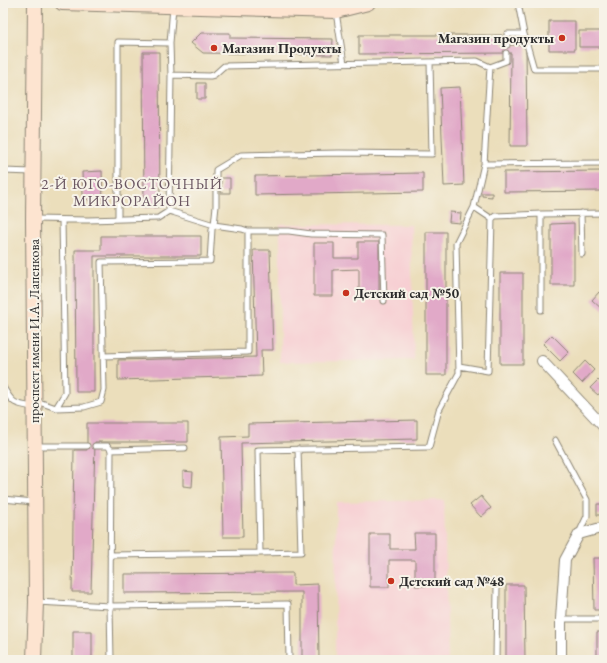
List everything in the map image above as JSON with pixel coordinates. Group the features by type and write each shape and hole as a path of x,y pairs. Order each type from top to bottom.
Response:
{"main road":[{"name":"проспект имени И.А. Лапенкова","path":"34,660 36,602 33,219 36,3"},
{"path":"62,3 336,11 368,3"}],"street":[{"path":"542,361 604,427"},
{"path":"561,660 561,619 565,560 579,534 604,527"}],"lane":[{"path":"518,3 524,34 534,69 604,69"},
{"path":"169,211 170,42 173,6"},
{"path":"336,11 344,64"},
{"path":"507,45 508,34 524,34"},
{"path":"118,218 118,42 170,42"},
{"path":"171,75 210,76 214,75 224,66 477,61 490,67 506,61 506,53"},
{"path":"3,386 10,398 16,404 34,404 56,408 84,407 101,402 104,390 101,262 210,261 212,229 214,225 216,206 216,170 241,155 339,153 432,154 430,62"},
{"path":"260,553 258,450 429,448 438,410 459,373 456,243 474,207 484,164 490,67"},
{"path":"484,164 604,163"},
{"path":"3,171 34,172"},
{"path":"474,207 492,219"},
{"path":"33,219 62,220 158,218 169,211 214,225 248,231 289,231 311,234 382,234 384,300"},
{"path":"581,213 582,254"},
{"path":"492,219 495,216 604,213"},
{"path":"541,214 541,310"},
{"path":"459,366 488,372 492,219"},
{"path":"56,408 65,393 62,220"},
{"path":"103,356 248,352 248,231"},
{"path":"555,440 588,500 587,516 579,534"},
{"path":"34,446 87,446"},
{"path":"95,446 108,446 111,450 111,660"},
{"path":"111,450 185,448"},
{"path":"110,555 301,552 298,449"},
{"path":"3,499 35,502"},
{"path":"496,660 497,587"},
{"path":"36,602 110,606 288,604 289,660"},
{"path":"561,619 604,619"}],"shaded area":[{"name":"Детский сад №50","path":"280,224 411,225 414,360 280,362"},
{"name":"Детский сад №48","path":"444,500 448,660 335,660 336,502"}],"building":[{"name":"Магазин продукты","path":"549,21 575,21 575,50 549,50"},
{"path":"579,31 604,31 604,47 579,47"},
{"path":"201,33 230,33 230,38 333,39 332,55 203,53 191,43"},
{"path":"359,35 502,35 502,45 526,45 527,146 510,146 511,53 359,54"},
{"path":"143,52 159,52 160,207 144,208"},
{"path":"197,83 205,83 205,99 197,99"},
{"path":"460,87 464,185 444,186 440,88"},
{"path":"102,171 103,203 92,204 83,195 82,172"},
{"path":"604,171 604,191 504,192 504,172"},
{"path":"423,173 423,192 255,195 255,176"},
{"path":"221,178 230,178 230,193 221,193"},
{"path":"482,193 492,193 492,197 482,196"},
{"path":"450,212 461,213 460,223 449,222"},
{"path":"574,223 574,285 551,285 551,224"},
{"path":"426,232 446,232 446,375 426,375"},
{"path":"101,236 201,236 201,256 94,256 94,392 76,392 75,250 101,250"},
{"path":"358,242 379,242 379,295 359,295 359,269 333,270 333,296 314,296 314,243 334,243 334,258 358,258"},
{"path":"253,250 270,250 273,350 261,350 262,376 118,380 118,360 256,357"},
{"path":"500,273 523,273 523,364 500,364"},
{"path":"599,292 604,297 604,311 592,300"},
{"path":"552,335 569,352 560,361 543,344"},
{"path":"585,361 594,370 582,383 573,374"},
{"path":"598,380 604,388 598,395 590,388"},
{"path":"417,420 417,439 241,443 243,537 223,537 221,437 248,436 248,424"},
{"path":"87,423 188,423 188,442 95,442 91,592 72,592 74,450 87,450"},
{"path":"183,471 193,472 192,487 183,486"},
{"path":"481,496 491,508 481,517 470,505"},
{"path":"597,504 604,504 604,515 597,515"},
{"path":"414,533 435,533 435,586 415,586 415,560 389,560 389,587 370,587 370,534 390,534 390,549 415,549"},
{"path":"593,558 604,558 604,610 594,610"},
{"path":"293,573 293,585 318,584 319,660 302,660 302,592 124,593 124,574"},
{"path":"506,585 524,585 525,660 506,660"},
{"path":"73,631 92,631 92,660 73,660"},
{"path":"597,632 604,632 604,660 597,660"}],"place":[{"name":"Магазин продукты","path":"562,38"},
{"name":"Магазин Продукты","path":"214,48"},
{"name":"Детский сад №50","path":"346,293"},
{"name":"Детский сад №48","path":"391,581"}],"district":[{"name":"2-Й ЮГО-ВОСТОЧНЫЙ МИКРОРАЙОН","path":"132,192"}]}
